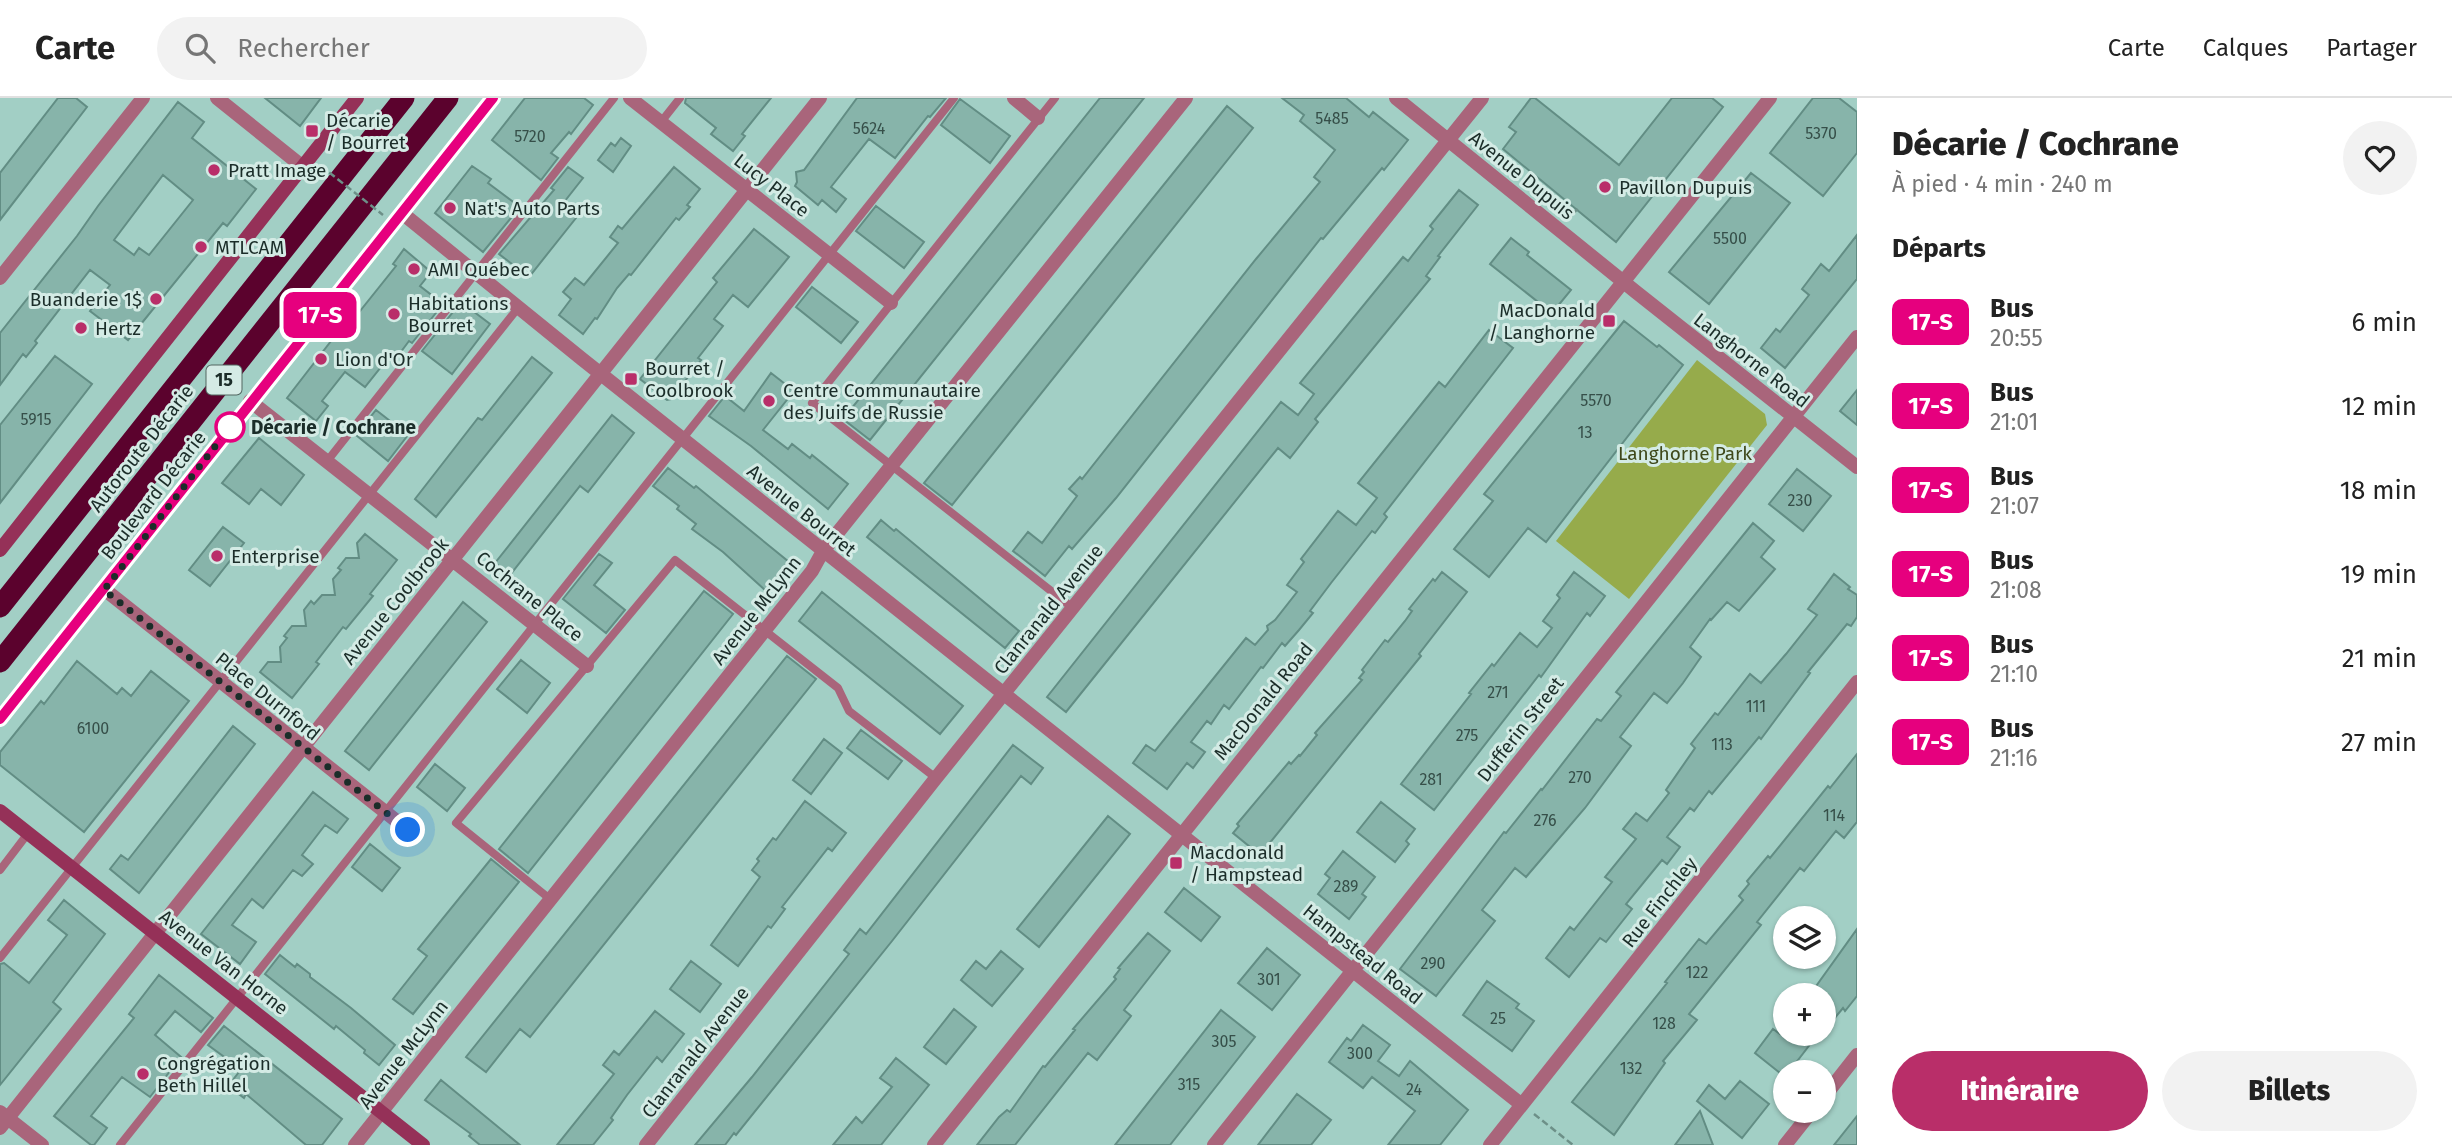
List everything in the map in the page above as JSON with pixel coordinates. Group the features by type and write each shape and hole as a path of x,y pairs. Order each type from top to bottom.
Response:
{"highway":[{"name":"Autoroute Décarie","path":"0,607 404,98"},
{"name":"Autoroute Décarie","path":"0,662 448,98"}],"main road":[{"path":"0,550 357,98"},
{"name":"Boulevard Décarie","path":"0,719 493,98"},
{"name":"Avenue Van Horne","path":"0,811 423,1145"}],"street":[{"path":"0,278 143,98"},
{"path":"217,98 303,167"},
{"name":"Lucy Place","path":"630,98 891,303"},
{"name":"Avenue Coolbrook","path":"3,1119 820,98"},
{"path":"1014,98 1038,118"},
{"name":"Avenue McLynn","path":"355,1145 812,571 823,551 1186,98"},
{"name":"Avenue Dupuis","path":"1396,98 1623,282"},
{"name":"Clanranald Avenue","path":"646,1145 936,778 1482,98"},
{"name":"MacDonald Road","path":"934,1145 1770,98"},
{"name":"Avenue Bourret","path":"402,213 1181,834"},
{"name":"Langhorne Road","path":"1623,282 1857,467"},
{"name":"Dufferin Street","path":"1214,1145 1857,337"},
{"name":"Cochrane Place","path":"250,401 587,666"},
{"name":"Place Durnford","path":"104,590 408,830"},
{"name":"Rue Finchley","path":"1490,1145 1527,1109 1857,682"},
{"name":"Hampstead Road","path":"1181,834 1527,1109"},
{"path":"1836,1082 1857,1055"},
{"path":"3,1119 42,1145"},
{"path":"1786,1145 1803,1123"}],"lane":[{"path":"328,460 614,98"},
{"path":"661,122 680,98"},
{"path":"120,1145 954,98"},
{"path":"1055,98 812,403 1074,609"},
{"path":"0,958 518,308"},
{"path":"550,899 456,823 675,560 838,688 849,711 936,778"},
{"path":"0,870 29,832"}],"path":[{"path":"321,166 383,215"},
{"path":"1573,214 1578,208"},
{"path":"1527,1109 1573,1145"}],"green space":[{"name":"Langhorne Park","path":"1697,360 1765,414 1767,425 1629,599 1556,541"}],"building":[{"path":"58,98 76,98 87,107 0,220 0,173"},
{"path":"265,98 321,98 300,126"},
{"path":"525,98 584,98 593,105 571,134 569,132 551,153 558,158 541,180 492,140"},
{"path":"686,98 771,98 742,134 745,136 733,151 711,134 716,128 685,103"},
{"path":"857,98 946,98 895,158 869,139 831,187 846,199 836,212 822,200 818,205 795,186 796,172 804,170"},
{"path":"1100,98 1144,98 870,440 843,419"},
{"path":"1282,98 1346,98 1369,117 1373,112 1408,140 1323,239 1321,238 1116,498 1072,549 1069,546 1045,576 1013,551 1028,532 1042,543 1077,496 1069,489 1080,477 1082,479 1320,182 1314,177 1335,150 1300,121 1304,115"},
{"name":"Pavillon Dupuis","path":"1531,98 1535,98 1619,165 1672,98 1712,98 1723,107 1616,242 1503,149 1516,132 1509,127"},
{"path":"1813,98 1839,98 1857,112 1857,153 1823,196 1770,153"},
{"path":"960,99 1010,136 990,163 941,125"},
{"path":"178,102 204,122 192,138 256,189 227,226 223,223 128,340 90,311 110,285 90,270 35,341 37,343 26,357 23,354 0,385 0,333","holes":["163,175 193,200 149,255 139,248 134,255 114,240"]},
{"path":"1227,106 1253,128 952,505 924,483"},
{"path":"621,138 631,146 613,172 598,160 611,143 615,146"},
{"path":"472,166 491,179 488,183 520,207 483,252 435,213"},
{"path":"568,167 583,178 561,206 576,218 529,277 499,254 554,190 551,188"},
{"path":"674,167 700,189 687,205 690,207 679,220 676,218 631,275 617,288 597,319 595,318 583,334 559,315 571,299 563,292 575,278 584,285 618,243 610,237 618,226 622,229"},
{"path":"1751,173 1790,203 1709,304 1669,272"},
{"path":"1459,190 1478,205 1438,256 1440,257 1426,276 1430,279 1315,419 1318,422 1290,458 1278,448 1066,712 1047,697 1281,402 1298,415 1314,394 1300,383 1403,257 1408,261 1433,229 1430,226"},
{"path":"876,206 924,242 904,268 856,231"},
{"path":"754,229 789,257 748,307 733,295 714,319 723,326 698,358 701,360 671,399 667,400 640,379 717,282 713,278"},
{"path":"1857,235 1857,279 1785,368 1761,348 1776,329 1780,332 1809,295 1802,289 1821,264 1829,271"},
{"path":"1511,238 1529,252 1527,255 1571,290 1552,313 1490,264"},
{"path":"404,249 431,272 420,286 443,304 412,343 409,341 394,361 389,357 365,387 345,372 322,401 328,406 316,421 287,398 345,323 348,326 396,266 393,264"},
{"path":"812,287 858,322 841,343 796,307"},
{"path":"461,302 490,324 452,374 422,351"},
{"path":"1624,321 1683,365 1546,542 1528,528 1489,577 1454,549 1493,501 1484,494"},
{"path":"1489,330 1513,348 1384,514 1387,517 1375,533 1372,531 1331,583 1310,611 1313,613 1285,646 1282,643 1263,668 1261,667 1229,709 1224,705 1211,724 1207,721 1191,742 1205,752 1193,768 1187,763 1167,789 1133,763 1146,745 1155,751 1246,638 1255,645 1268,630 1267,626 1297,592 1287,585 1304,562 1301,559 1338,511 1356,525 1377,498 1358,483 1439,382 1445,387"},
{"path":"55,356 92,384 0,503 0,425"},
{"path":"532,357 552,373 436,517 415,499 478,418 482,420"},
{"path":"771,373 794,391 763,430 788,449 792,444 810,458 812,455 848,484 828,509 751,446 709,416 725,396 744,411"},
{"path":"1857,390 1857,425 1840,411"},
{"path":"376,410 408,435 388,461 356,435"},
{"path":"612,415 634,433 588,492 580,486 510,575 495,563"},
{"path":"259,438 304,475 281,505 261,489 249,504 222,483"},
{"path":"668,468 694,488 696,486 789,562 766,591 723,552 692,529 696,524 677,509 679,506 653,486"},
{"path":"1797,469 1831,496 1803,531 1769,504"},
{"path":"881,520 894,531 896,529 1019,631 1005,648 867,537"},
{"path":"1753,523 1774,541 1761,557 1775,569 1739,611 1727,602 1710,619 1690,647 1701,657 1683,683 1667,703 1654,693 1620,737 1631,746 1585,808 1526,877 1515,868 1482,910 1495,921 1436,996 1400,969 1504,832 1506,833 1542,790 1597,719 1601,721 1621,696 1616,692"},
{"name":"Enterprise","path":"223,527 244,543 210,586 189,570"},
{"path":"365,534 397,560 370,594 373,596 346,629 343,627 316,662 319,664 292,698 260,672 268,662 281,662 280,647 287,638 284,636 292,626 306,626 304,610 311,601 314,604 322,595 335,595 333,579 341,570 338,568 346,558 359,558 357,543"},
{"path":"599,554 612,563 594,585 625,610 606,633 563,599"},
{"path":"1442,572 1467,592 1419,654 1421,656 1260,855 1233,833 1239,826 1237,824 1289,762 1291,764 1300,756 1317,735 1315,733 1362,680 1359,678 1364,672 1362,670 1385,640 1388,642 1405,621 1412,611 1409,609 1433,579 1435,581"},
{"path":"1574,572 1605,596 1590,616 1587,613 1541,677 1539,675 1434,810 1401,784 1471,694 1469,693 1520,633 1537,647 1552,628 1543,621"},
{"path":"1834,574 1857,595 1857,617 1851,626 1847,624 1808,672 1810,673 1761,739 1759,737 1712,794 1709,791 1694,811 1690,808 1667,837 1680,847 1667,864 1662,860 1626,904 1632,909 1606,942 1600,938 1569,977 1546,958 1570,927 1574,930 1612,882 1605,877 1636,839 1623,829 1636,813 1647,821 1669,793 1666,790 1695,748 1691,744 1750,674 1761,683 1786,654 1817,615 1808,609"},
{"path":"704,591 733,614 528,873 499,849"},
{"path":"822,592 963,706 940,734 799,621"},
{"path":"463,602 487,622 369,770 345,751"},
{"path":"787,656 816,679 530,1037 520,1029 486,1072 466,1057"},
{"path":"521,660 550,683 527,713 497,689"},
{"path":"77,661 117,694 122,688 131,696 151,671 189,701 84,832 0,765 0,752 41,701 44,704"},
{"path":"233,726 255,744 139,893 110,869 121,855 128,860"},
{"path":"861,730 902,761 888,779 847,748"},
{"path":"824,739 842,753 811,794 793,780"},
{"path":"1013,745 1043,768 1031,784 1021,776 736,1135 734,1133 725,1145 695,1145 849,954 844,950 860,929 866,934"},
{"path":"1857,754 1857,822 1844,838 1836,831 1804,871 1800,868 1757,922 1761,925 1689,1014 1697,1020 1663,1061 1665,1063 1614,1135 1572,1102 1699,939 1706,944 1743,900 1739,896 1749,884 1747,881 1768,856 1770,858"},
{"path":"435,764 465,788 447,811 417,787"},
{"path":"313,792 348,819 337,833 325,825 302,855 313,864 302,876 293,870 263,908 252,899 232,925 256,942 240,964 201,934"},
{"path":"805,801 846,833 832,851 828,848 782,907 785,909 771,928 768,926 738,966 711,945 760,877 752,870 759,861 757,859 773,838 776,840"},
{"path":"1381,802 1415,829 1406,841 1409,844 1395,862 1357,832"},
{"path":"1108,816 1130,834 1039,947 1017,929"},
{"path":"370,844 400,868 382,891 352,867"},
{"path":"1343,851 1375,877 1362,894 1366,897 1349,919 1318,894 1330,878 1325,874"},
{"path":"491,859 519,882 413,1014 393,999 427,956 418,949"},
{"path":"1184,888 1220,917 1201,941 1165,912"},
{"path":"64,900 105,934 53,1002 61,1009 0,1085 0,964 4,963 29,983 67,935 48,920"},
{"path":"1857,929 1857,996 1845,1011 1843,1008 1836,1016 1836,983 1818,983 1828,969 1836,969 1836,958"},
{"path":"1148,933 1170,951 1124,1010 1131,1016 1097,1060 1088,1053 1015,1145 977,1145 999,1117 1007,1110 1010,1112 1043,1066 1045,1067 1116,979 1114,977 1120,969 1118,968"},
{"path":"1267,948 1300,975 1272,1010 1238,983"},
{"path":"1001,951 1023,969 992,1006 961,980 976,961 986,969"},
{"path":"280,955 295,967 297,964 310,974 310,977 395,1045 379,1065 336,1026 334,1029 265,974"},
{"path":"691,961 721,984 700,1012 670,989"},
{"path":"159,975 213,1018 201,1032 175,1011 155,1035 181,1057 150,1097 122,1077 91,1116 107,1128 94,1145 91,1145 54,1116 134,1018 129,1014"},
{"path":"1487,981 1519,1004 1516,1008 1534,1021 1512,1051 1463,1015"},
{"path":"954,1009 976,1027 946,1064 924,1047"},
{"path":"1221,1010 1255,1037 1170,1145 1115,1145"},
{"path":"655,1011 684,1034 662,1062 657,1057 593,1145 557,1145 614,1074 603,1065 614,1051 619,1055"},
{"path":"1363,1025 1390,1045 1378,1061 1399,1076 1410,1061 1468,1110 1440,1145 1388,1145 1415,1111 1372,1077 1363,1088 1329,1062 1347,1038 1351,1041"},
{"path":"224,1026 342,1119 322,1145 306,1145 246,1094 244,1098 228,1086 239,1072 208,1045"},
{"path":"1773,1029 1773,1046 1809,1046 1798,1060 1773,1060 1773,1067 1755,1053"},
{"path":"896,1058 929,1085 881,1145 833,1145 856,1117 862,1123 892,1087 880,1078"},
{"path":"441,1080 520,1145 480,1145 469,1136 471,1134 425,1100"},
{"path":"1740,1081 1769,1104 1742,1138 1697,1101 1709,1085 1725,1099"},
{"path":"1297,1094 1331,1120 1311,1145 1258,1145"},
{"path":"1700,1111 1713,1145 1675,1145"},
{"path":"1857,1116 1857,1145 1834,1145"}],"bus line":[{"name":"17-S","path":"0,719 493,98"}],"place":[{"name":"Décarie / Bourret","path":"312,131"},
{"name":"Pratt Image","path":"214,170"},
{"name":"Pavillon Dupuis","path":"1605,187"},
{"name":"Nat's Auto Parts","path":"450,208"},
{"name":"MTLCAM","path":"201,247"},
{"name":"AMI Québec","path":"414,269"},
{"name":"Buanderie 1$","path":"156,299"},
{"name":"Habitations Bourret","path":"394,314"},
{"name":"MacDonald / Langhorne","path":"1609,321"},
{"name":"Hertz","path":"81,328"},
{"name":"Lion d'Or","path":"321,359"},
{"name":"Bourret / Coolbrook","path":"631,379"},
{"name":"Centre Communautaire des Juifs de Russie","path":"769,401"},
{"name":"Décarie / Cochrane","path":"230,427"},
{"name":"Enterprise","path":"217,556"},
{"name":"Macdonald / Hampstead","path":"1176,863"},
{"name":"Congrégation Beth Hillel","path":"143,1074"}],"route":[{"path":"230,427 234,422 104,590 408,830"}]}
